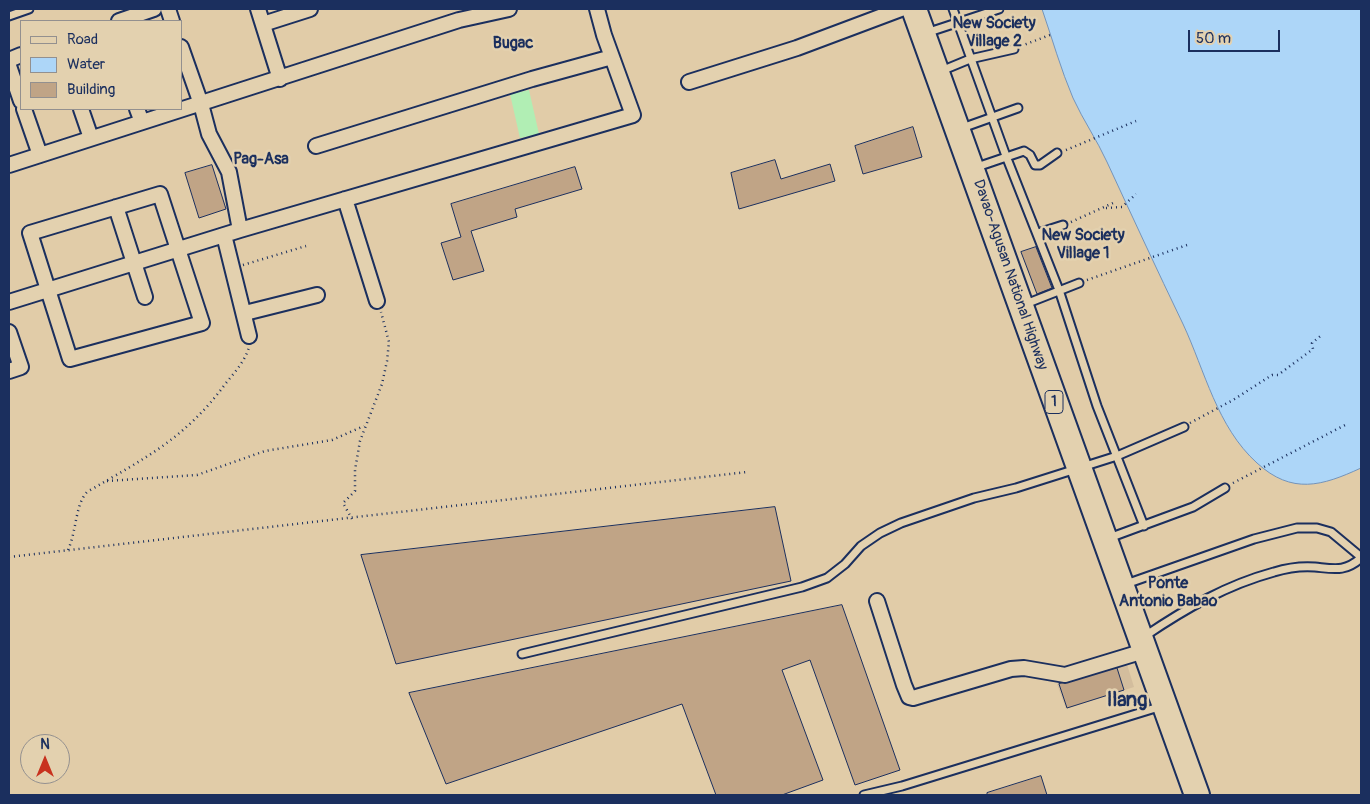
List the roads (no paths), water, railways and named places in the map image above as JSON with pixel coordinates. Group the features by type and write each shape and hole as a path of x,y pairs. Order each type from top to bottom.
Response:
{"highway":[{"name":"Davao-Agusan National Highway","path":"914,9 1120,586 1197,795"}],"street":[{"path":"122,20 154,9"},
{"path":"258,9 280,79"},
{"path":"263,24 310,9"},
{"path":"182,110 458,20 509,9"},
{"path":"9,302 240,230 633,116 597,9"},
{"path":"689,82 797,48 902,9"},
{"path":"182,50 201,104 209,134 229,172 240,230"},
{"path":"316,146 532,79 612,58"},
{"path":"9,66 20,99"},
{"path":"24,110 40,155"},
{"path":"81,110 92,138"},
{"path":"138,110 142,122"},
{"path":"9,165 181,110"},
{"path":"160,194 202,323 70,359 30,233 116,207 160,194"},
{"path":"345,199 377,302"},
{"path":"116,207 145,297"},
{"path":"224,235 234,268 249,336"},
{"path":"245,313 317,294"},
{"path":"9,332 20,367 9,371"},
{"path":"877,601 904,686 909,697 913,698 1011,669 1024,668 1065,676 1142,645"}],"lane":[{"path":"9,16 29,9"},
{"path":"952,9 993,116 1006,156 1060,290 1097,406 1144,526"},
{"path":"923,34 999,9"},
{"path":"937,72 970,59 1014,48"},
{"path":"958,130 1018,108"},
{"path":"972,169 1006,156 1027,152 1037,166 1058,153"},
{"path":"1038,233 1063,225"},
{"path":"1021,306 1079,283"},
{"path":"522,654 802,587 827,578 846,564 861,546 880,533 901,523 974,498 1016,488 1117,456 1184,427"},
{"path":"1104,540 1193,507 1225,488"},
{"path":"1120,586 1254,538 1298,528 1317,528 1331,532 1361,557 1348,568 1338,570 1298,568 1246,580 1211,596 1176,616 1142,645"},
{"path":"864,795 902,786 1164,706"}],"water":[{"path":"1042,9 1361,9 1361,468 1320,483 1295,483 1283,480 1270,473 1243,449 1213,398 1183,324 1107,162 1073,98"}],"district":[{"name":"New Society Village 2","path":"994,33"},
{"name":"Bugac","path":"513,44"},
{"name":"Pag-Asa","path":"261,160"},
{"name":"New Society Village 1","path":"1083,245"},
{"name":"Ponte Antonio Babao","path":"1168,593"},
{"name":"Ilang","path":"1127,701"}]}
